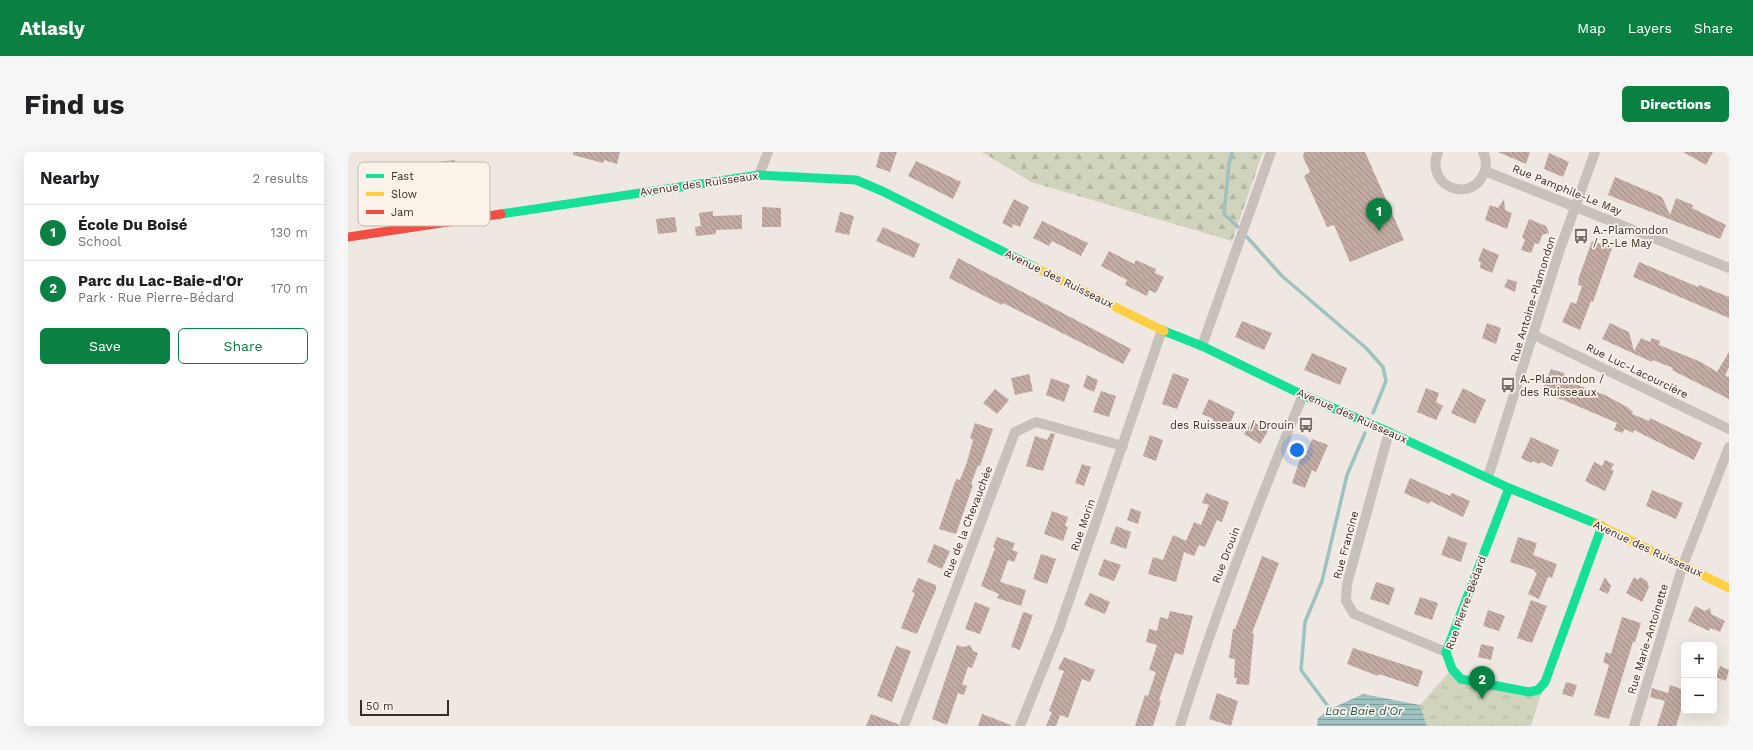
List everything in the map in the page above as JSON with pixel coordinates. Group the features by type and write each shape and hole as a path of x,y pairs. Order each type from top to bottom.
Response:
{"street":[{"path":"759,175 768,152"},
{"path":"1202,346 1271,152"},
{"path":"1438,152 1435,167 1437,175 1450,188 1458,190 1467,189 1475,185 1481,179 1485,171 1486,163 1483,152"},
{"name":"Rue Antoine-Plamondon","path":"1488,477 1559,252 1595,152"},
{"name":"Rue Pamphile-Le May","path":"1485,171 1729,268"},
{"name":"Avenue des Ruisseaux","path":"490,216 759,175 856,180 882,191 1162,330 1202,346 1303,395 1389,432 1509,488 1602,526 1729,588"},
{"name":"Avenue des Ruisseaux","path":"348,237 421,226"},
{"name":"Rue Morin","path":"1020,726 1059,629 1162,330"},
{"name":"Rue Luc-Lacourcière","path":"1534,335 1729,429"},
{"name":"Rue Drouin","path":"1180,726 1210,633 1264,489 1303,395"},
{"name":"Rue de la Chevauchée","path":"904,726 1015,432 1036,422 1123,446"},
{"name":"Rue Francine","path":"1389,432 1346,584 1346,601 1354,614 1446,652"},
{"name":"Rue Marie-Antoinette","path":"1634,726 1683,565 1729,447"},
{"name":"Rue Pierre-Bédard","path":"1509,488 1446,652 1452,669 1461,679 1529,692 1538,690 1545,682 1602,526"}],"green space":[{"path":"982,152 1263,152 1232,241 1031,182"},
{"path":"1452,669 1461,679 1529,692 1545,682 1531,726 1427,726 1420,705"}],"water":[{"name":"Lac Baie d'Or","path":"1363,694 1420,705 1427,726 1317,726 1318,718 1330,709"}],"building":[{"path":"573,152 620,152 617,164 604,160 603,163 573,155"},
{"path":"880,152 897,152 890,172 876,167"},
{"path":"1304,152 1365,152 1404,240 1350,262 1334,225 1327,227 1304,176 1310,172 1303,157"},
{"path":"1498,152 1530,152 1526,164"},
{"path":"1683,152 1713,152 1706,165"},
{"path":"1549,153 1569,162 1563,177 1544,169"},
{"path":"455,160 455,162 436,162"},
{"path":"916,161 961,182 953,199 908,176"},
{"path":"1615,177 1662,197 1670,215 1676,198 1693,205 1692,208 1726,225 1720,239 1608,195"},
{"path":"1014,199 1029,207 1020,227 1013,224 1012,228 1002,223"},
{"path":"1504,199 1505,210 1512,213 1507,229 1485,220 1490,205 1498,208"},
{"path":"762,207 781,208 781,227 762,227"},
{"path":"713,211 713,216 742,215 742,229 716,230 716,234 696,236 695,227 701,226 699,213"},
{"path":"840,212 854,216 849,235 835,232"},
{"path":"675,217 677,232 658,234 656,219"},
{"path":"1529,219 1546,226 1549,233 1542,235 1539,244 1535,243 1531,253 1521,250 1525,240 1522,237"},
{"path":"1042,221 1088,243 1081,256 1052,241 1049,246 1033,238"},
{"path":"883,227 920,244 914,258 876,241"},
{"path":"1592,241 1612,248 1593,302 1591,301 1580,330 1562,322 1571,302 1576,304 1582,286 1578,285 1579,277"},
{"path":"1483,248 1499,255 1492,273 1480,268 1481,262 1478,261"},
{"path":"1109,251 1134,264 1136,260 1156,269 1155,273 1164,277 1156,293 1149,290 1147,296 1125,285 1127,280 1101,266"},
{"path":"958,258 1131,349 1123,364 1003,303 1002,305 949,278"},
{"path":"1639,262 1698,287 1699,285 1729,297 1729,318 1633,277"},
{"path":"1508,279 1517,282 1515,292 1504,287"},
{"path":"1242,321 1272,333 1264,350 1235,337"},
{"path":"1487,323 1501,328 1496,344 1482,338"},
{"path":"1610,323 1629,332 1634,351 1641,338 1650,342 1652,338 1660,341 1659,345 1701,362 1717,372 1729,352 1729,367 1725,376 1729,377 1729,399 1672,370 1673,368 1653,360 1652,362 1602,339"},
{"path":"1312,353 1347,368 1340,385 1304,370"},
{"path":"1551,369 1564,373 1565,376 1571,379 1569,382 1605,395 1627,407 1633,412 1632,414 1649,421 1650,418 1702,443 1694,460 1634,430 1633,433 1625,429 1622,433 1614,430 1617,423 1561,400 1542,390"},
{"path":"1173,373 1189,379 1177,409 1162,404"},
{"path":"1029,374 1033,391 1015,395 1011,378"},
{"path":"1087,375 1098,380 1094,392 1083,387"},
{"path":"1051,378 1070,385 1064,402 1046,395"},
{"path":"1426,388 1439,393 1436,402 1443,406 1436,420 1417,412"},
{"path":"1463,388 1486,400 1475,424 1451,413"},
{"path":"995,389 1009,400 997,414 983,403"},
{"path":"1101,391 1116,396 1109,417 1093,412"},
{"path":"1209,399 1235,412 1229,426 1213,421 1213,419 1202,414"},
{"path":"1252,421 1268,431 1260,444 1244,434"},
{"path":"975,423 993,429 980,466 978,465 971,484 973,485 956,534 939,529 956,479 960,480 967,462 973,440 970,438"},
{"path":"1051,433 1055,434 1043,471 1026,466 1035,436 1047,440"},
{"path":"1150,435 1163,440 1156,461 1143,456"},
{"path":"1531,437 1559,450 1552,467 1541,462 1539,464 1533,461 1531,463 1521,458"},
{"path":"1312,439 1328,445 1316,472 1312,470 1305,488 1292,483 1304,448 1308,450"},
{"path":"1605,460 1614,464 1611,469 1614,471 1605,491 1585,481 1594,462 1602,466"},
{"path":"1082,464 1091,467 1084,486 1075,483"},
{"path":"1410,478 1450,496 1452,493 1470,501 1463,517 1430,501 1429,504 1404,493"},
{"path":"1652,490 1683,503 1676,519 1646,506"},
{"path":"1206,493 1229,502 1222,522 1217,520 1205,547 1199,545 1194,556 1184,552 1176,582 1148,574 1153,557 1163,560 1173,535 1186,541 1194,522 1201,525 1209,505 1202,503"},
{"path":"1131,508 1141,512 1138,524 1127,520"},
{"path":"1052,511 1068,517 1065,526 1068,527 1063,541 1044,534"},
{"path":"1116,526 1131,532 1126,549 1110,543"},
{"path":"1448,536 1467,543 1461,562 1441,555"},
{"path":"997,537 1015,543 1012,550 1018,552 1014,562 1008,560 1000,582 1026,590 1021,606 997,598 999,594 981,586 995,548 993,547"},
{"path":"1518,537 1537,543 1533,555 1557,564 1552,578 1548,577 1539,599 1528,594 1537,573 1534,571 1535,570 1510,562"},
{"path":"934,544 950,551 942,569 927,562"},
{"path":"1041,554 1056,559 1047,584 1033,579"},
{"path":"1262,556 1279,563 1252,633 1254,633 1249,685 1236,684 1237,678 1234,678 1235,659 1229,658 1233,629 1235,629"},
{"path":"1104,559 1121,565 1114,581 1098,575"},
{"path":"1605,577 1611,586 1608,594 1599,590"},
{"path":"1634,577 1638,580 1640,577 1647,581 1649,587 1642,602 1626,593"},
{"path":"918,578 936,585 936,589 917,634 901,628 915,593 912,592"},
{"path":"1376,582 1395,588 1389,605 1370,599"},
{"path":"1090,593 1110,602 1105,614 1084,605"},
{"path":"1420,597 1438,603 1432,620 1414,614"},
{"path":"1531,600 1547,606 1532,643 1517,638"},
{"path":"975,602 990,608 980,634 965,629"},
{"path":"1695,606 1705,611 1710,608 1711,614 1725,621 1720,632 1710,628 1709,631 1688,621"},
{"path":"1488,610 1505,616 1499,631 1483,626"},
{"path":"1170,611 1193,616 1183,655 1175,653 1159,700 1161,701 1153,726 1135,726 1145,695 1148,696 1156,672 1149,670 1157,645 1146,642 1149,629 1157,631 1160,617 1168,619"},
{"path":"1023,612 1033,615 1020,650 1011,647"},
{"path":"1622,617 1641,623 1635,642 1633,642 1609,719 1594,715 1609,665 1603,662 1606,652 1611,654"},
{"path":"1481,644 1494,647 1491,660 1478,657"},
{"path":"957,645 963,647 970,645 973,651 978,653 972,668 968,667 962,684 967,686 964,695 958,693 947,725 932,719"},
{"path":"896,646 911,651 892,702 877,696"},
{"path":"1353,648 1423,671 1418,687 1379,674 1378,676 1347,664"},
{"path":"1064,657 1095,670 1090,682 1082,679 1068,718 1060,715 1056,726 1046,726 1052,712 1049,711 1064,671 1058,669"},
{"path":"1720,666 1729,670 1726,681 1717,677"},
{"path":"1566,682 1577,685 1573,697 1562,694"},
{"path":"1670,685 1681,689 1681,710 1676,726 1657,726 1665,701 1650,697 1652,688 1668,693"},
{"path":"1217,693 1238,701 1231,726 1209,719"},
{"path":"871,714 898,724 898,726 866,726"},
{"path":"982,714 1011,725 1011,726 978,726"}],"waterway":[{"path":"1232,152 1229,164 1224,214 1238,227"},
{"path":"1247,237 1282,276 1366,348 1383,367 1386,381 1373,413"},
{"path":"1330,709 1301,670 1305,622 1322,581 1347,475 1365,433"}],"traffic: fast":[{"path":"501,214 759,175 856,180 882,191 1036,268"},
{"path":"1164,331 1202,346 1303,395 1389,432 1509,488 1597,524"},
{"path":"1509,488 1446,652 1452,669 1461,679 1529,692 1538,690 1545,682 1602,526"}],"traffic: slow":[{"path":"1036,268 1164,331"},
{"path":"1597,524 1729,588"}],"traffic: jam":[{"path":"490,216 501,214"},
{"path":"348,237 421,226"}],"place":[{"name":"École Du Boisé","path":"1379,231"},
{"name":"A.-Plamondon / P.-Le May","path":"1581,236"},
{"name":"A.-Plamondon / des Ruisseaux","path":"1508,385"},
{"name":"des Ruisseaux / Drouin","path":"1306,425"},
{"name":"Parc du Lac-Baie-d'Or","path":"1482,699"}]}
